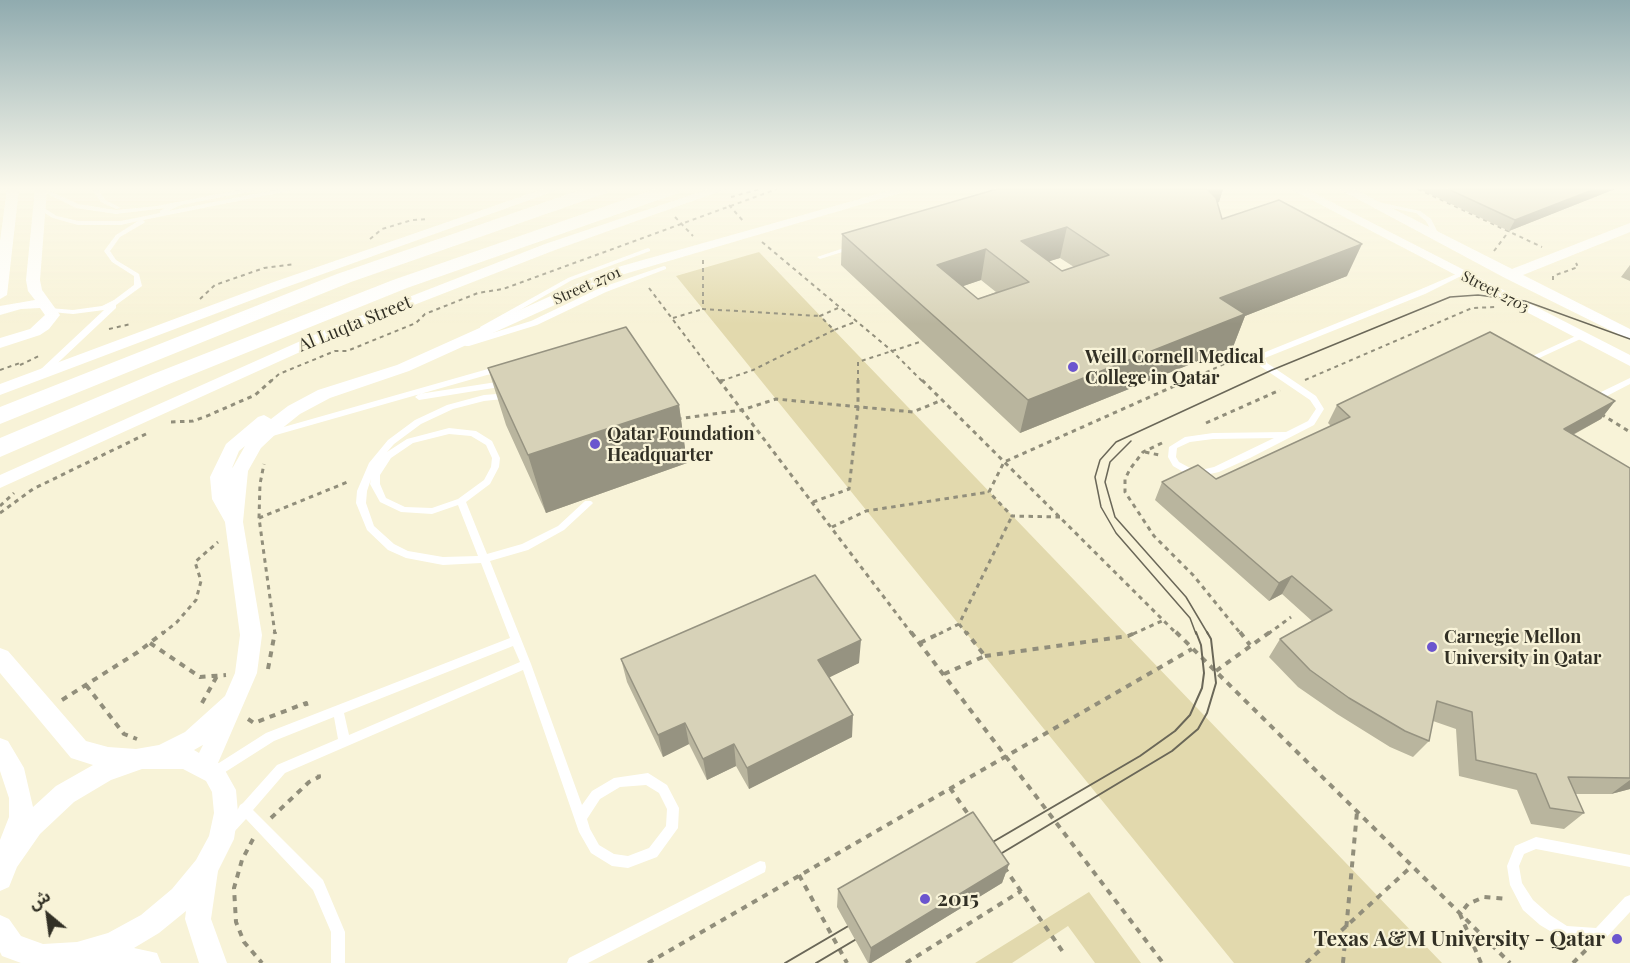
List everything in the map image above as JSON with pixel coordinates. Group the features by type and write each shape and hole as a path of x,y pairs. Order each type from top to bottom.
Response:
{"main road":[{"path":"0,417 190,338 344,278 471,234"},
{"name":"Al Luqta Street","path":"0,448 105,403 400,284 543,234"},
{"path":"0,401 102,363 190,338"},
{"path":"0,459 105,403"}],"street":[{"path":"0,295 7,234"},
{"path":"0,343 24,337 44,326 52,315 50,308 34,286 38,234"},
{"path":"0,390 276,286 425,234"},
{"name":"Al Luqta Street","path":"0,482 337,330 588,234"},
{"name":"Street 2701","path":"210,770 250,688 251,635 235,529 239,471 265,439 294,410 324,394 403,368 616,272 747,234"},
{"name":"Street 2703","path":"1384,234 1630,361"},
{"name":"Street 2703","path":"1434,234 1630,335"},
{"path":"1510,275 1613,234"},
{"path":"0,311 31,304 50,308"},
{"name":"Street 2701","path":"235,529 221,499 219,477 232,448 249,432 280,408 335,381 446,349"},
{"path":"0,489 113,431"},
{"path":"0,657 80,750 108,758 148,751 193,739 250,688"},
{"path":"0,749 16,776 21,798 21,818 3,869"},
{"path":"3,869 31,825 65,794 104,771 148,751 186,758 210,770 224,790 226,813 221,839 205,869 181,898 150,924 113,945 77,956"},
{"path":"205,869 198,920 213,963"},
{"path":"0,928 12,946 34,960 77,956 147,963"}],"lane":[{"path":"39,375 117,302 138,286 140,278 114,261 107,251 122,234"},
{"path":"820,257 864,244"},
{"path":"446,349 570,279 648,250"},
{"path":"446,349 534,323 603,290 664,268"},
{"path":"1287,435 1214,436 1188,439 1173,447 1172,457 1176,464 1188,471 1201,473 1216,470 1287,435 1311,423 1320,410 1313,398 1263,364 1261,357 1461,274"},
{"path":"50,308 88,311 117,302"},
{"path":"1545,370 1530,359 1583,336"},
{"path":"265,439 465,377 505,368"},
{"path":"1584,392 1602,395 1630,381"},
{"path":"265,439 428,394 511,383"},
{"path":"518,395 467,402 418,422 391,442 362,491 364,516 370,528 391,547 424,559 453,561 484,559 525,547 544,538 561,528 588,503"},
{"path":"436,432 473,433 482,437 494,450 495,466 487,482 461,501 432,511 398,508 383,500 377,493 371,475 388,456 410,441 436,432"},
{"path":"461,501 526,664 585,832 595,849 612,860 628,862 653,853 672,828 673,808 663,789 648,779 618,782 596,795 581,817"},
{"path":"210,770 270,737 517,640"},
{"path":"221,839 244,809 281,769 344,740 526,664"},
{"path":"338,710 344,740"},
{"path":"244,809 318,885 338,932 338,963"},
{"path":"1630,861 1536,843 1519,850 1513,866 1516,885 1528,904 1545,920 1565,933 1599,935 1630,902"},
{"path":"574,963 760,867"}],"path":[{"path":"170,422 193,421 207,416 255,395 279,374 334,351 348,351 416,323 425,314 478,292 503,289 651,234"},
{"path":"751,234 892,351 1510,963"},
{"path":"1483,260 1491,254 1507,234"},
{"path":"1515,234 1544,248"},
{"path":"702,246 703,309"},
{"path":"1554,280 1553,276 1578,267 1567,259"},
{"path":"198,302 215,285 264,268 296,264"},
{"path":"649,288 1163,963"},
{"path":"672,318 703,309 820,316 838,308"},
{"path":"820,316 834,330"},
{"path":"720,381 753,370 855,322"},
{"path":"813,502 849,489 858,407 858,362 928,339"},
{"path":"989,492 1004,462 1259,349"},
{"path":"0,370 33,359"},
{"path":"672,420 742,410 776,399 913,412 942,400"},
{"path":"1594,411 1630,432"},
{"path":"0,513 33,489 149,432"},
{"path":"265,439 259,527 276,631 269,666 250,688 248,720 254,723 306,703 310,721"},
{"path":"259,518 371,475"},
{"path":"989,492 1012,516 1059,517"},
{"path":"832,527 866,511 989,492"},
{"path":"920,643 959,624 1012,516"},
{"path":"45,710 149,643 177,622 196,600 201,581 195,562 213,543 235,529 259,527"},
{"path":"1216,671 1291,617"},
{"path":"944,674 985,656 1128,636 1164,620"},
{"path":"959,624 985,656"},
{"path":"149,643 200,677 217,676 250,688"},
{"path":"648,963 1192,649"},
{"path":"250,688 269,666"},
{"path":"198,708 217,676"},
{"path":"86,685 124,734 148,751"},
{"path":"950,788 976,825"},
{"path":"1343,963 1357,812"},
{"path":"1003,865 1063,952"},
{"path":"1306,963 1347,923 1412,866"},
{"path":"799,875 847,963"},
{"path":"906,963 1021,891"},
{"path":"1460,914 1468,904 1484,897 1503,898 1528,904"},
{"path":"1460,914 1480,963"}],"shaded area":[{"path":"759,252 1442,963 1234,963 676,276"},
{"path":"1089,892 1141,963 1095,963 1068,926 1012,963 975,963"}],"building":[{"path":"842,234 1044,234 1021,241 1062,271 1109,255 1077,234 1343,234 1362,244 1220,298 1245,314 1028,400","holes":["986,249 1029,282 978,299 937,265"]},
{"path":"626,327 679,405 528,455 488,368"},
{"name":"Carnegie Mellon University in Qatar","path":"1490,332 1615,401 1564,429 1630,468 1630,778 1568,777 1584,813 1550,808 1536,774 1476,760 1472,712 1437,701 1429,741 1405,731 1349,698 1310,670 1280,639 1332,610 1292,576 1279,583 1162,482 1198,465 1216,479 1350,417 1337,405"},
{"path":"815,575 861,640 818,660 853,715 747,768 734,744 703,759 685,723 658,735 621,659"},
{"path":"973,812 1009,864 871,948 838,889"}],"tram line":[{"path":"1196,634 1190,618 1116,533 1101,507 1095,477 1100,460 1116,442 1272,370 1450,297 1478,295 1525,301 1630,339"},
{"path":"1131,441 1110,462 1105,482 1115,517 1186,597 1208,634"},
{"path":"979,850 1140,756 1175,731 1190,715 1202,688 1204,673 1201,645 1196,632"},
{"path":"987,862 1172,751 1198,729 1207,713 1216,683 1211,639 1207,632"},
{"path":"785,963 862,918"},
{"path":"816,963 870,931"}],"place":[{"name":"Weill Cornell Medical College in Qatar","path":"1073,367"},
{"name":"Qatar Foundation Headquarter","path":"595,444"},
{"name":"Carnegie Mellon University in Qatar","path":"1432,647"},
{"name":"2015","path":"925,899"},
{"name":"Texas A&M University - Qatar","path":"1617,939"}]}
